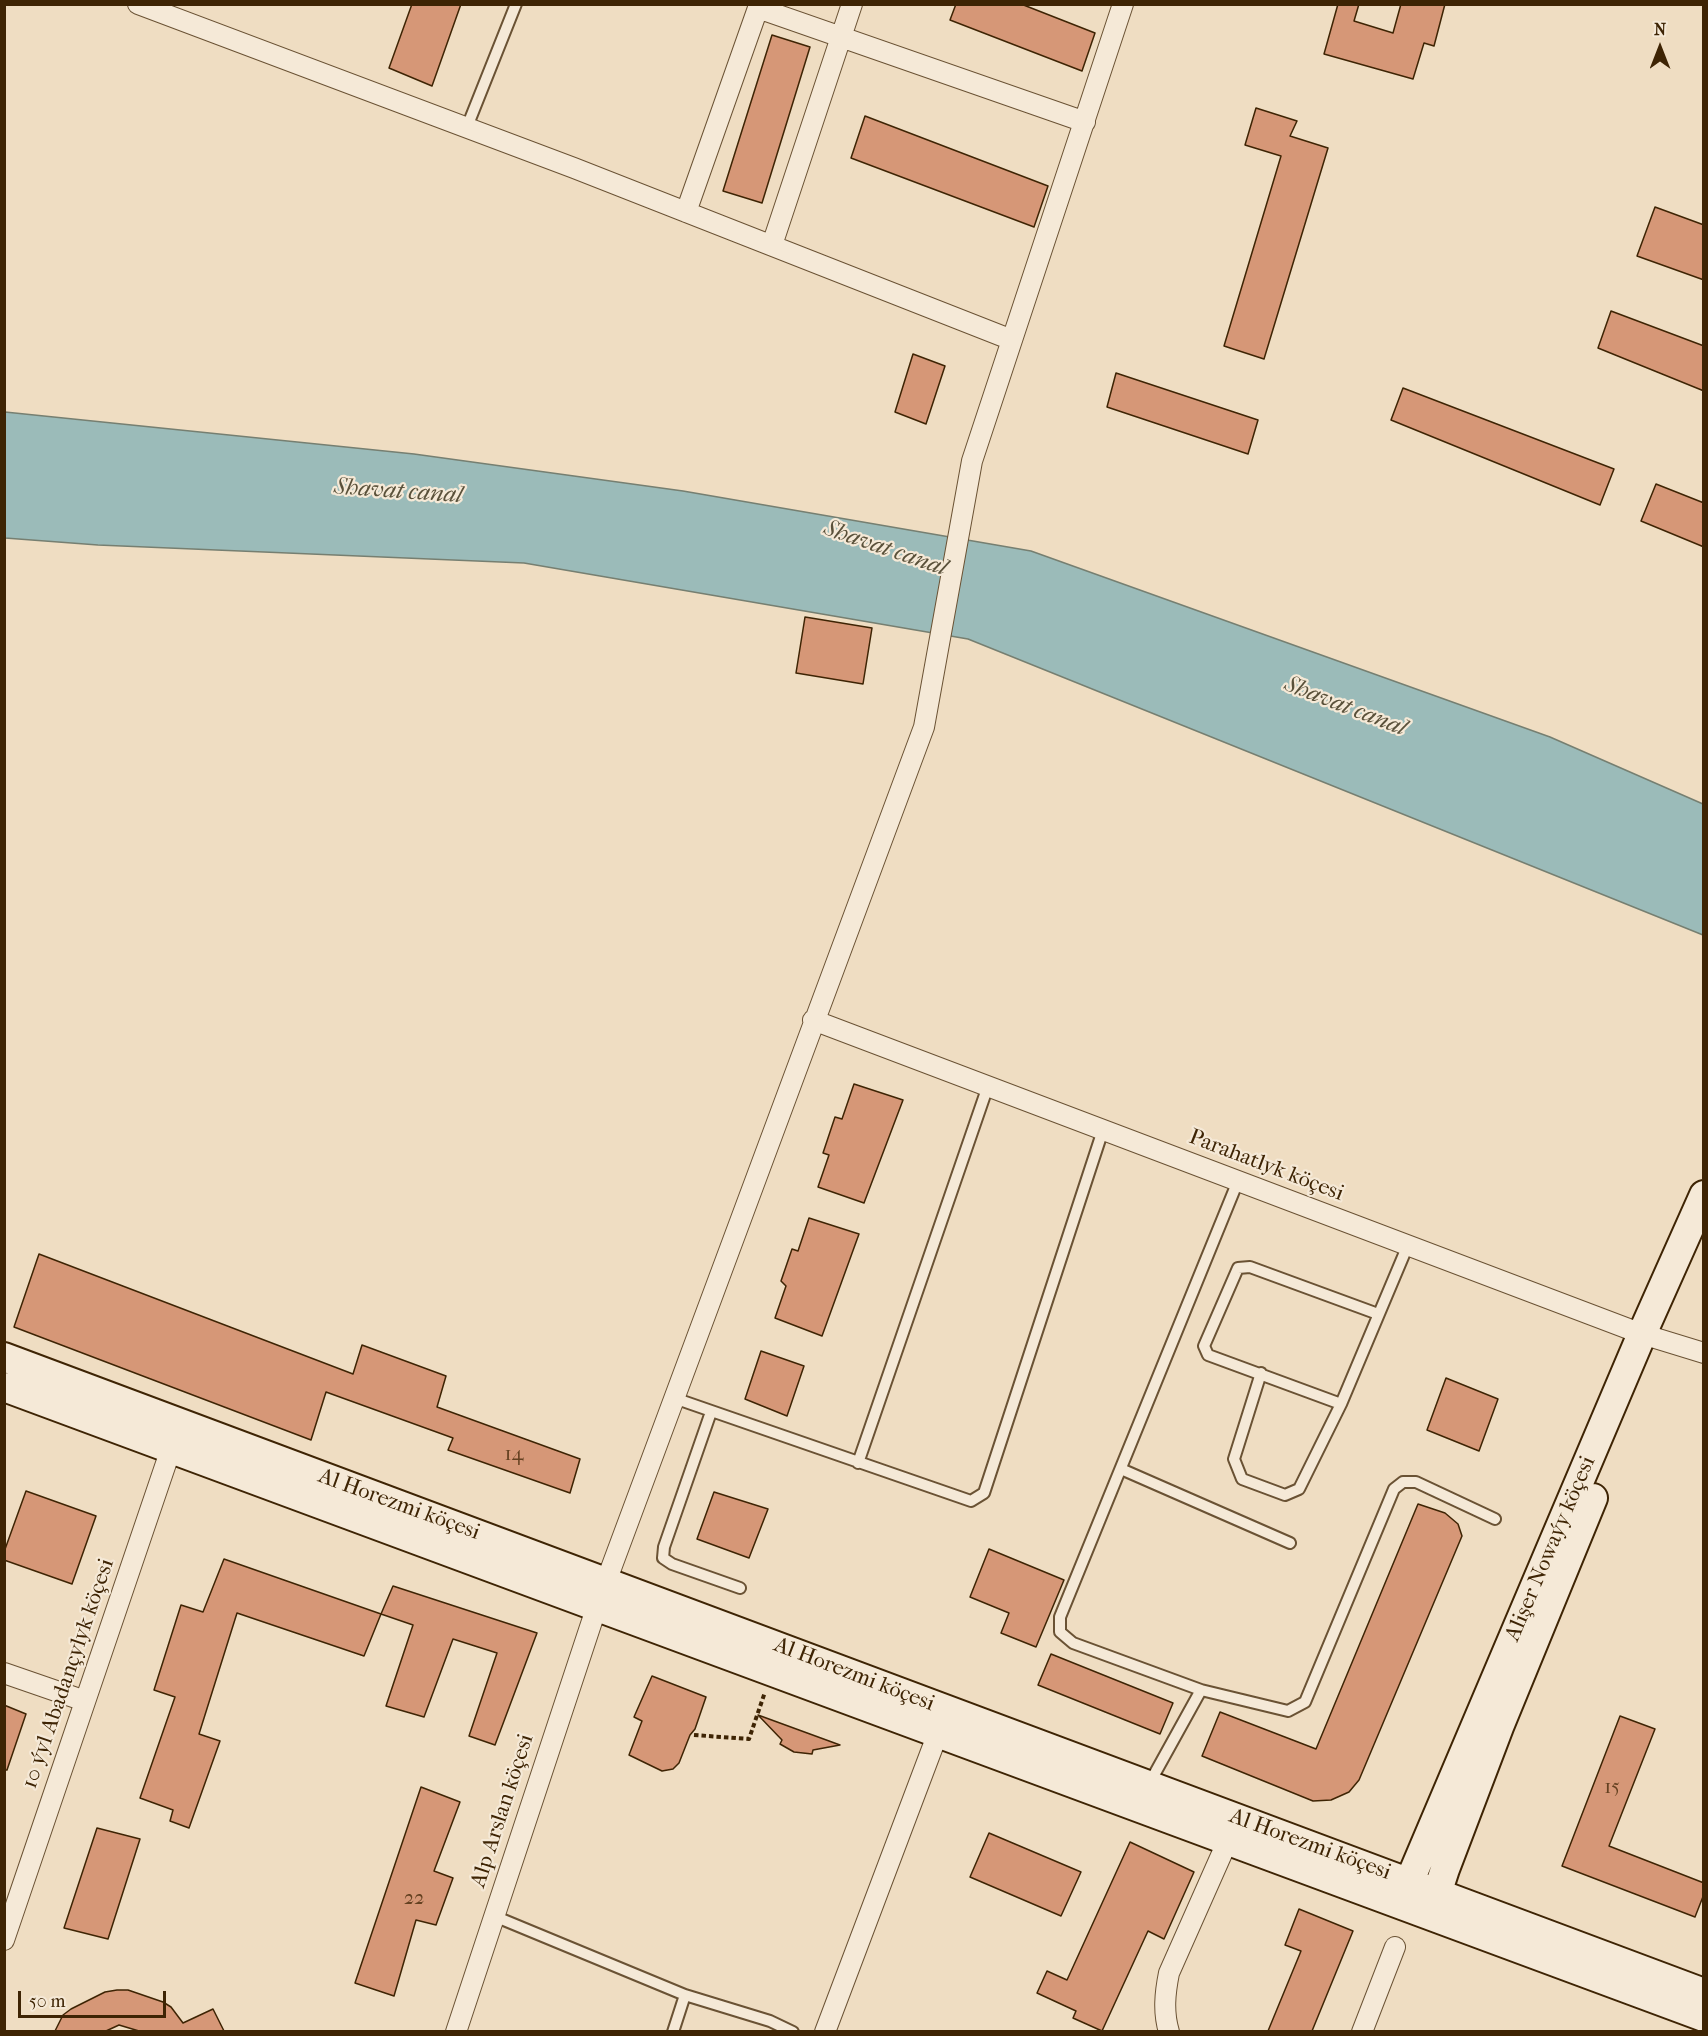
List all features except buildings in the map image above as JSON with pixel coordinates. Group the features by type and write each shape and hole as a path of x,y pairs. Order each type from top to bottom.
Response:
{"street":[{"path":"138,4 467,127 1012,340"},
{"path":"772,246 852,4"},
{"name":"Alp Arslan köçesi","path":"456,2031 601,1594 924,727 972,461 1124,4"},
{"path":"686,212 759,6 790,21 842,36 1084,122"},
{"name":"Parahatlyk köçesi","path":"813,1020 1650,1336 1704,1353"},
{"name":"Alişer Nowaýy köçesi","path":"1433,1904 1704,1195"},
{"name":"Alişer Nowaýy köçesi","path":"1405,1893 1650,1336 1704,1235"},
{"name":"Al Horezmi köçesi","path":"4,1358 180,1423 938,1733 1228,1840 1405,1893"},
{"name":"Al Horezmi köçesi","path":"6,1393 601,1594 1149,1785 1704,2016"},
{"name":"10 ýyl Abadançylyk köçesi","path":"4,1940 180,1423"},
{"path":"4,1673 85,1701"},
{"path":"825,2031 938,1733"},
{"path":"1169,2031 1166,2021 1165,1992 1169,1973 1228,1840"},
{"name":"Al Horezmi köçesi","path":"1433,1904 1704,1994"},
{"path":"1362,2031 1395,1947"}],"lane":[{"path":"467,127 516,4"},
{"path":"858,1463 988,1086"},
{"path":"674,1398 971,1501 984,1493 1104,1130"},
{"path":"1238,1181 1060,1617 1060,1632 1073,1643 1201,1690 1288,1711 1305,1702 1394,1489 1403,1482 1416,1482 1495,1519"},
{"path":"1261,1373 1234,1459 1242,1479 1284,1495 1299,1489 1341,1404 1407,1245"},
{"path":"1341,1404 1208,1355 1204,1346 1238,1268 1250,1267 1378,1314"},
{"path":"711,1412 664,1547 663,1558 672,1564 740,1588"},
{"path":"1121,1469 1290,1543"},
{"path":"1149,1785 1201,1690"},
{"path":"494,1916 685,1995 770,2021 793,2031"},
{"path":"673,2031 685,1995"}],"path":[{"path":"694,1735 749,1739 765,1692 774,1695"}],"water":[{"name":"Shavat canal","path":"5,412 414,454 683,491 1031,551 1550,737 1703,804 1703,935 968,639 524,563 98,545 5,538"}]}
